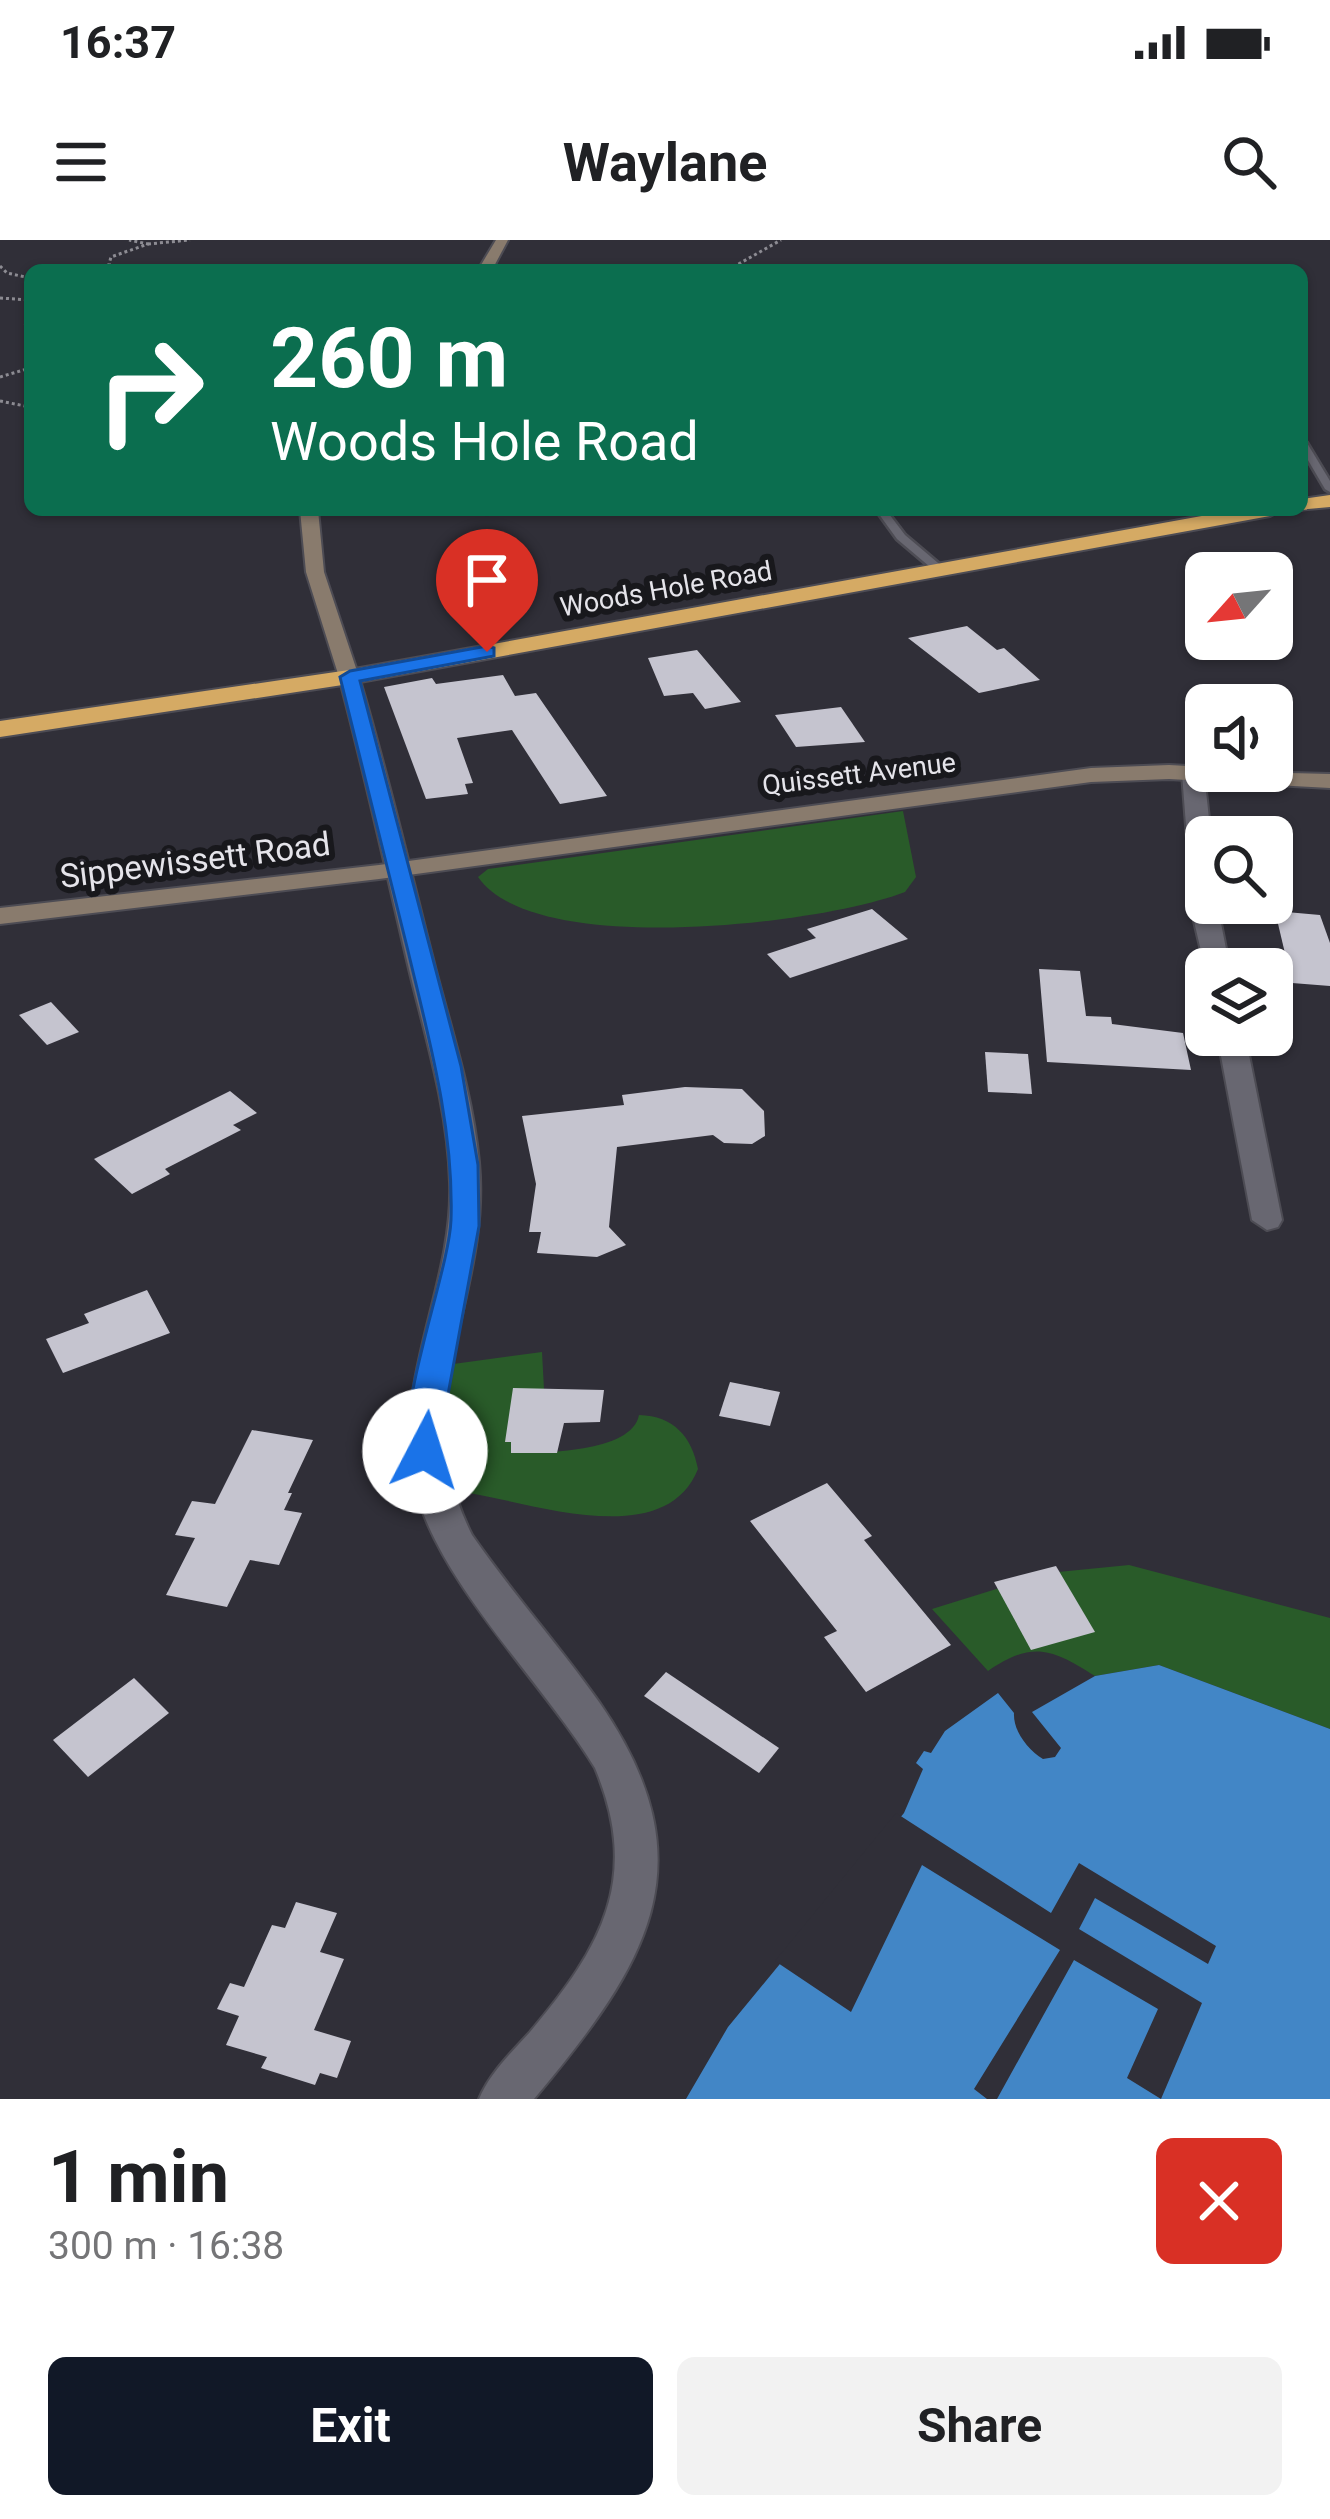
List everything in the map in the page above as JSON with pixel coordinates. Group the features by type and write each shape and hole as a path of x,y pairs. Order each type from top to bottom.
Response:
{"highway":[{"name":"Woods Hole Road","path":"0,729 350,677 1237,516"}],"main road":[{"path":"310,516 315,572 350,677"},
{"name":"Quissett Avenue","path":"398,869 1009,785 1109,774 1185,773"},
{"name":"Quissett Avenue","path":"1293,779 1330,781"},
{"name":"Sippewissett Road","path":"0,916 398,869"}],"street":[{"path":"350,677 452,1083 466,1191 465,1226 427,1407 429,1475 468,1566 606,1748 634,1812 639,1852 628,1910 606,1966 503,2099"},
{"path":"1195,792 1213,948"},
{"path":"1235,1056 1267,1220"}],"lane":[{"path":"1308,452 1330,489"},
{"path":"886,516 940,570"}],"path":[{"path":"129,240 148,244"},
{"path":"109,264 112,257 148,244 190,240"},
{"path":"739,264 782,240"}],"green space":[{"path":"903,811 916,877 905,892 812,915 682,927 616,926 557,918 509,903 478,877 488,869"},
{"path":"542,1352 544,1389 506,1442 511,1442 511,1453 603,1444 633,1428 639,1415 651,1416 679,1430 695,1458 698,1469 681,1494 658,1509 629,1516 597,1516 469,1493 458,1482 450,1468 444,1434 446,1365"},
{"path":"1129,1565 1330,1618 1330,1729 1159,1665 1095,1676 1053,1654 1030,1652 988,1671 932,1609 1048,1573"}],"water":[{"path":"1159,1665 1330,1729 1330,2099 686,2099 728,2027 904,1813 923,1769 916,1763 924,1751 931,1753 945,1731 998,1693 1014,1713 1027,1745 1043,1759 1055,1757 1061,1748 1032,1712 1095,1676"}],"pier":[{"path":"896,1813 1051,1913 1079,1863 1216,1946 1208,1964 1095,1898 1079,1929 1202,2003 1161,2099 1127,2078 1158,2009 1074,1960 997,2099 987,2099 974,2089 1060,1950 922,1865 851,2012 775,1961"}],"building":[{"path":"967,626 997,650 1004,648 1040,680 979,693 908,638"},
{"path":"697,650 741,702 705,709 693,693 664,696 648,658"},
{"path":"503,675 515,696 536,693 607,796 560,804 512,730 457,738 473,783 465,784 468,794 426,799 384,687 432,678 436,684"},
{"path":"841,707 865,742 796,747 775,715"},
{"path":"872,909 908,939 790,978 767,954 816,938 807,929"},
{"path":"1293,913 1320,915 1330,943 1330,986 1293,983 1293,948 1284,948 1278,924 1293,924"},
{"path":"1039,969 1080,971 1086,1016 1183,1033 1191,1070 1047,1062"},
{"path":"51,1002 79,1032 47,1045 19,1015"},
{"path":"985,1052 1028,1054 1032,1094 988,1092"},
{"path":"685,1087 742,1089 764,1111 765,1136 752,1144 724,1143 713,1135 617,1147 609,1227 626,1245 597,1257 537,1253 541,1232 529,1232 536,1184 522,1116 624,1105 622,1095"},
{"path":"230,1091 257,1113 233,1125 241,1130 165,1169 170,1174 132,1194 94,1159"},
{"path":"147,1290 170,1333 63,1373 46,1339 89,1323 84,1314"},
{"path":"730,1382 780,1392 770,1426 719,1416"},
{"path":"513,1388 604,1390 600,1422 564,1423 557,1453 511,1453 511,1442 505,1442"},
{"path":"252,1430 313,1440 288,1493 292,1493 284,1510 302,1513 279,1565 250,1560 227,1607 166,1595 195,1538 175,1535 192,1501 215,1504"},
{"path":"827,1483 872,1536 864,1540 951,1645 866,1692 824,1637 837,1631 750,1521"},
{"path":"1056,1566 1095,1632 1031,1650 994,1582"},
{"path":"666,1672 779,1748 759,1773 644,1696"},
{"path":"134,1678 169,1713 88,1777 53,1740"},
{"path":"296,1902 337,1913 320,1952 344,1959 314,2030 351,2041 337,2078 320,2073 315,2085 261,2068 267,2057 226,2045 239,2016 217,2009 230,1983 244,1987 272,1925 285,1928"}],"route":[{"path":"425,1451 427,1407 465,1226 464,1165 448,1066 350,677 487,652"}]}
